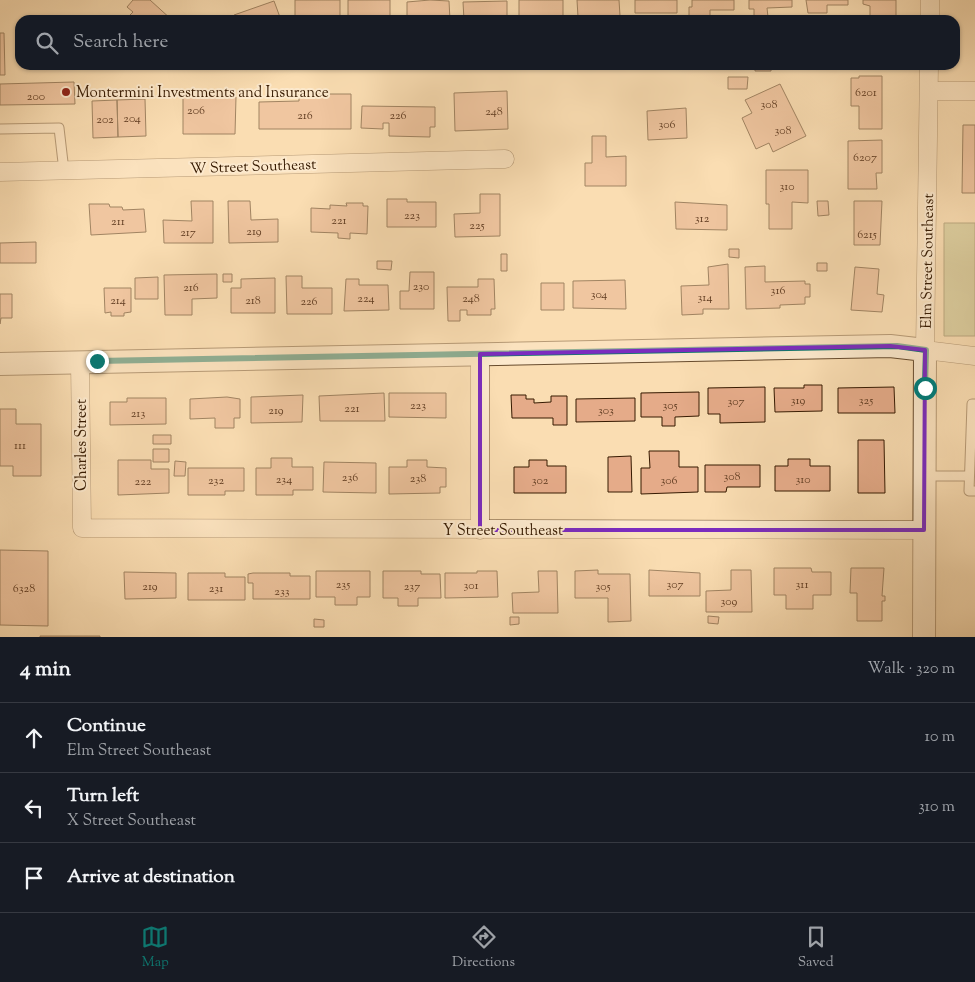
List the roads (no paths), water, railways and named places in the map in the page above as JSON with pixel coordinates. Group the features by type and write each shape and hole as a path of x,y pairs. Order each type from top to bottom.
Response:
{"street":[{"path":"930,0 930,15"},
{"name":"Elm Street Southeast","path":"924,637 929,70"},
{"path":"929,91 975,91"},
{"name":"W Street Southeast","path":"0,172 505,159"},
{"path":"0,364 890,346 975,356"},
{"path":"480,354 480,530"},
{"name":"Charles Street","path":"80,361 82,528"},
{"name":"Y Street Southeast","path":"82,528 924,530"}],"lane":[{"path":"0,129 59,128 64,171"},
{"path":"975,404 972,404 969,476 969,491 975,491"},
{"path":"925,476 969,476"}],"place":[{"name":"Montermini Investments and Insurance","path":"66,92"}]}
